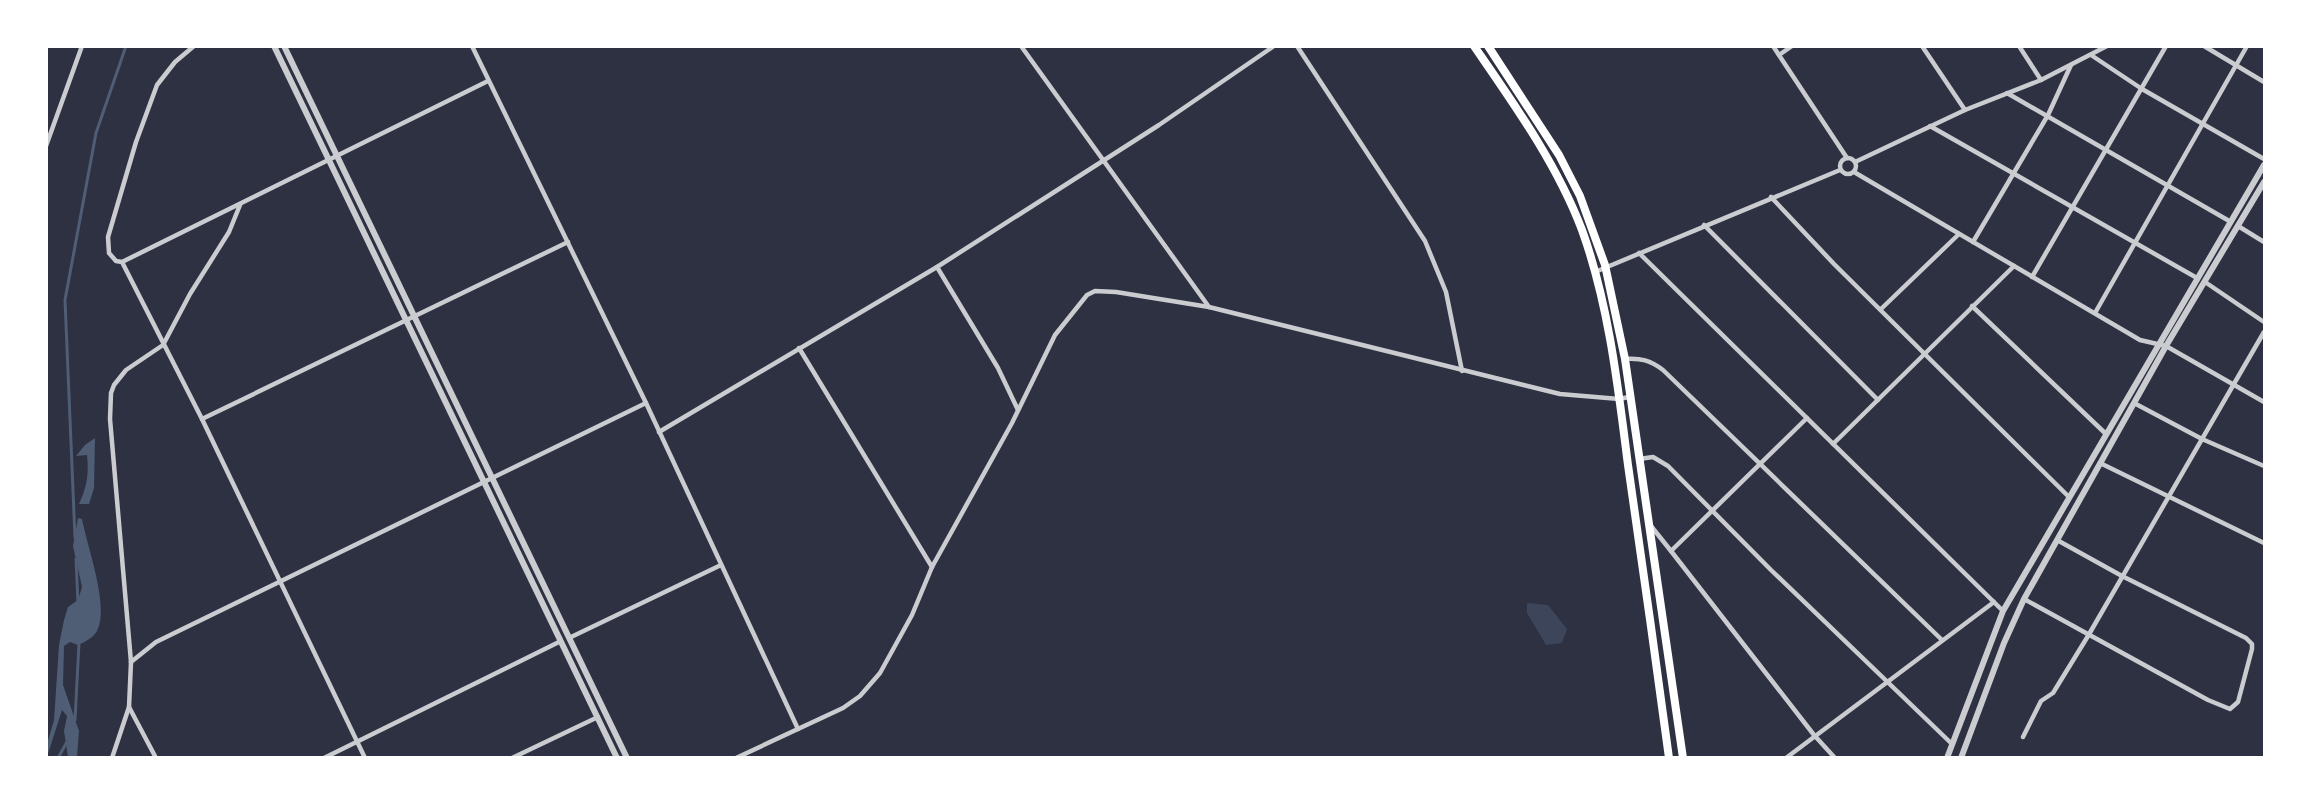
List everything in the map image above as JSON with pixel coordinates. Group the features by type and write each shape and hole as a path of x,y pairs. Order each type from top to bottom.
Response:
{"main road":[{"path":"1474,46 1516,106 1549,161 1569,201 1595,272 1619,399 1670,758"},
{"path":"1488,46 1560,155 1580,196 1606,267 1624,359 1646,521 1673,681 1683,758"},
{"path":"1549,161 1560,155"},
{"path":"1659,682 1673,681"}],"street":[{"path":"46,146 82,46"},
{"path":"194,46 175,62 157,85 136,142 108,237 109,253 116,261 122,262 240,205 488,81"},
{"path":"274,46 617,758"},
{"path":"284,46 627,758"},
{"path":"472,46 646,403 798,729"},
{"path":"1021,46 1209,307"},
{"path":"659,432 937,267 1102,161 1274,46"},
{"path":"1297,46 1425,241 1446,292 1462,371"},
{"path":"1773,46 1847,158 1855,162"},
{"path":"1779,54 1792,46"},
{"path":"1922,46 1965,110"},
{"path":"2019,46 2041,80"},
{"path":"1855,162 1965,110 2041,80 2107,46"},
{"path":"2032,277 2166,46"},
{"path":"2204,46 2265,82"},
{"path":"2095,313 2166,183 2204,123 2247,46"},
{"path":"2091,55 2142,89 2265,159"},
{"path":"1973,242 2048,115 2071,65"},
{"path":"2006,93 2108,149 2231,222"},
{"path":"1930,126 2197,278"},
{"path":"1840,170 1841,162 1847,158"},
{"path":"1854,172 1855,162"},
{"path":"1947,758 2004,611 2265,165"},
{"path":"1840,170 1846,174 1854,172 2140,340 2166,346 2265,402"},
{"path":"1595,272 1771,196 1840,170"},
{"path":"1961,758 2004,643 2024,599 2166,346 2265,182"},
{"path":"1771,196 1833,264 2069,497"},
{"path":"112,758 129,707 131,662 110,419 111,393 126,370 163,345 190,294 229,232 240,205"},
{"path":"1704,225 1878,400"},
{"path":"2238,226 2265,242"},
{"path":"1881,309 1959,234"},
{"path":"202,419 568,242"},
{"path":"1639,253 2004,611"},
{"path":"122,262 202,419 365,758"},
{"path":"1833,444 2014,266"},
{"path":"937,267 998,368 1018,410"},
{"path":"2205,282 2265,322"},
{"path":"736,758 843,708 860,696 880,673 912,615 932,567 1018,410 1055,335 1087,294 1095,291 1116,292 1209,307 1560,394 1619,399 1629,397"},
{"path":"1972,306 2106,434"},
{"path":"2023,737 2041,701 2053,693 2088,636 2265,332"},
{"path":"799,348 932,567"},
{"path":"1624,359 1640,358 1652,362 1663,370 1942,640"},
{"path":"131,662 156,642 646,403"},
{"path":"2134,403 2202,439 2265,466"},
{"path":"1671,551 1806,418"},
{"path":"1639,459 1653,457 1661,461 1952,744"},
{"path":"2100,464 2265,543"},
{"path":"1646,521 1814,735 1835,758"},
{"path":"2024,599 2208,700 2230,709 2238,702 2252,644 2246,638 2122,576 2057,540"},
{"path":"569,638 722,565"},
{"path":"1786,758 1994,602"},
{"path":"324,758 561,641"},
{"path":"129,707 156,758"},
{"path":"512,758 598,717"}],"shaded area":[{"path":"95,438 94,488 89,504 79,504 87,480 88,462 87,455 76,456"},
{"path":"78,518 82,519 96,576 101,608 100,621 97,631 89,640 78,645 70,642 64,646 63,685 79,731 77,757 68,757 64,731 67,716 62,710 47,757 47,744 54,720 59,645 64,620 68,607 78,600 82,587 73,546"},
{"path":"1527,603 1548,605 1567,629 1562,643 1546,645 1527,613"}],"waterway":[{"path":"75,538 65,300 96,133 126,46"},
{"path":"76,559 78,604"},
{"path":"75,720 79,643"},
{"path":"58,758 68,740"}]}
